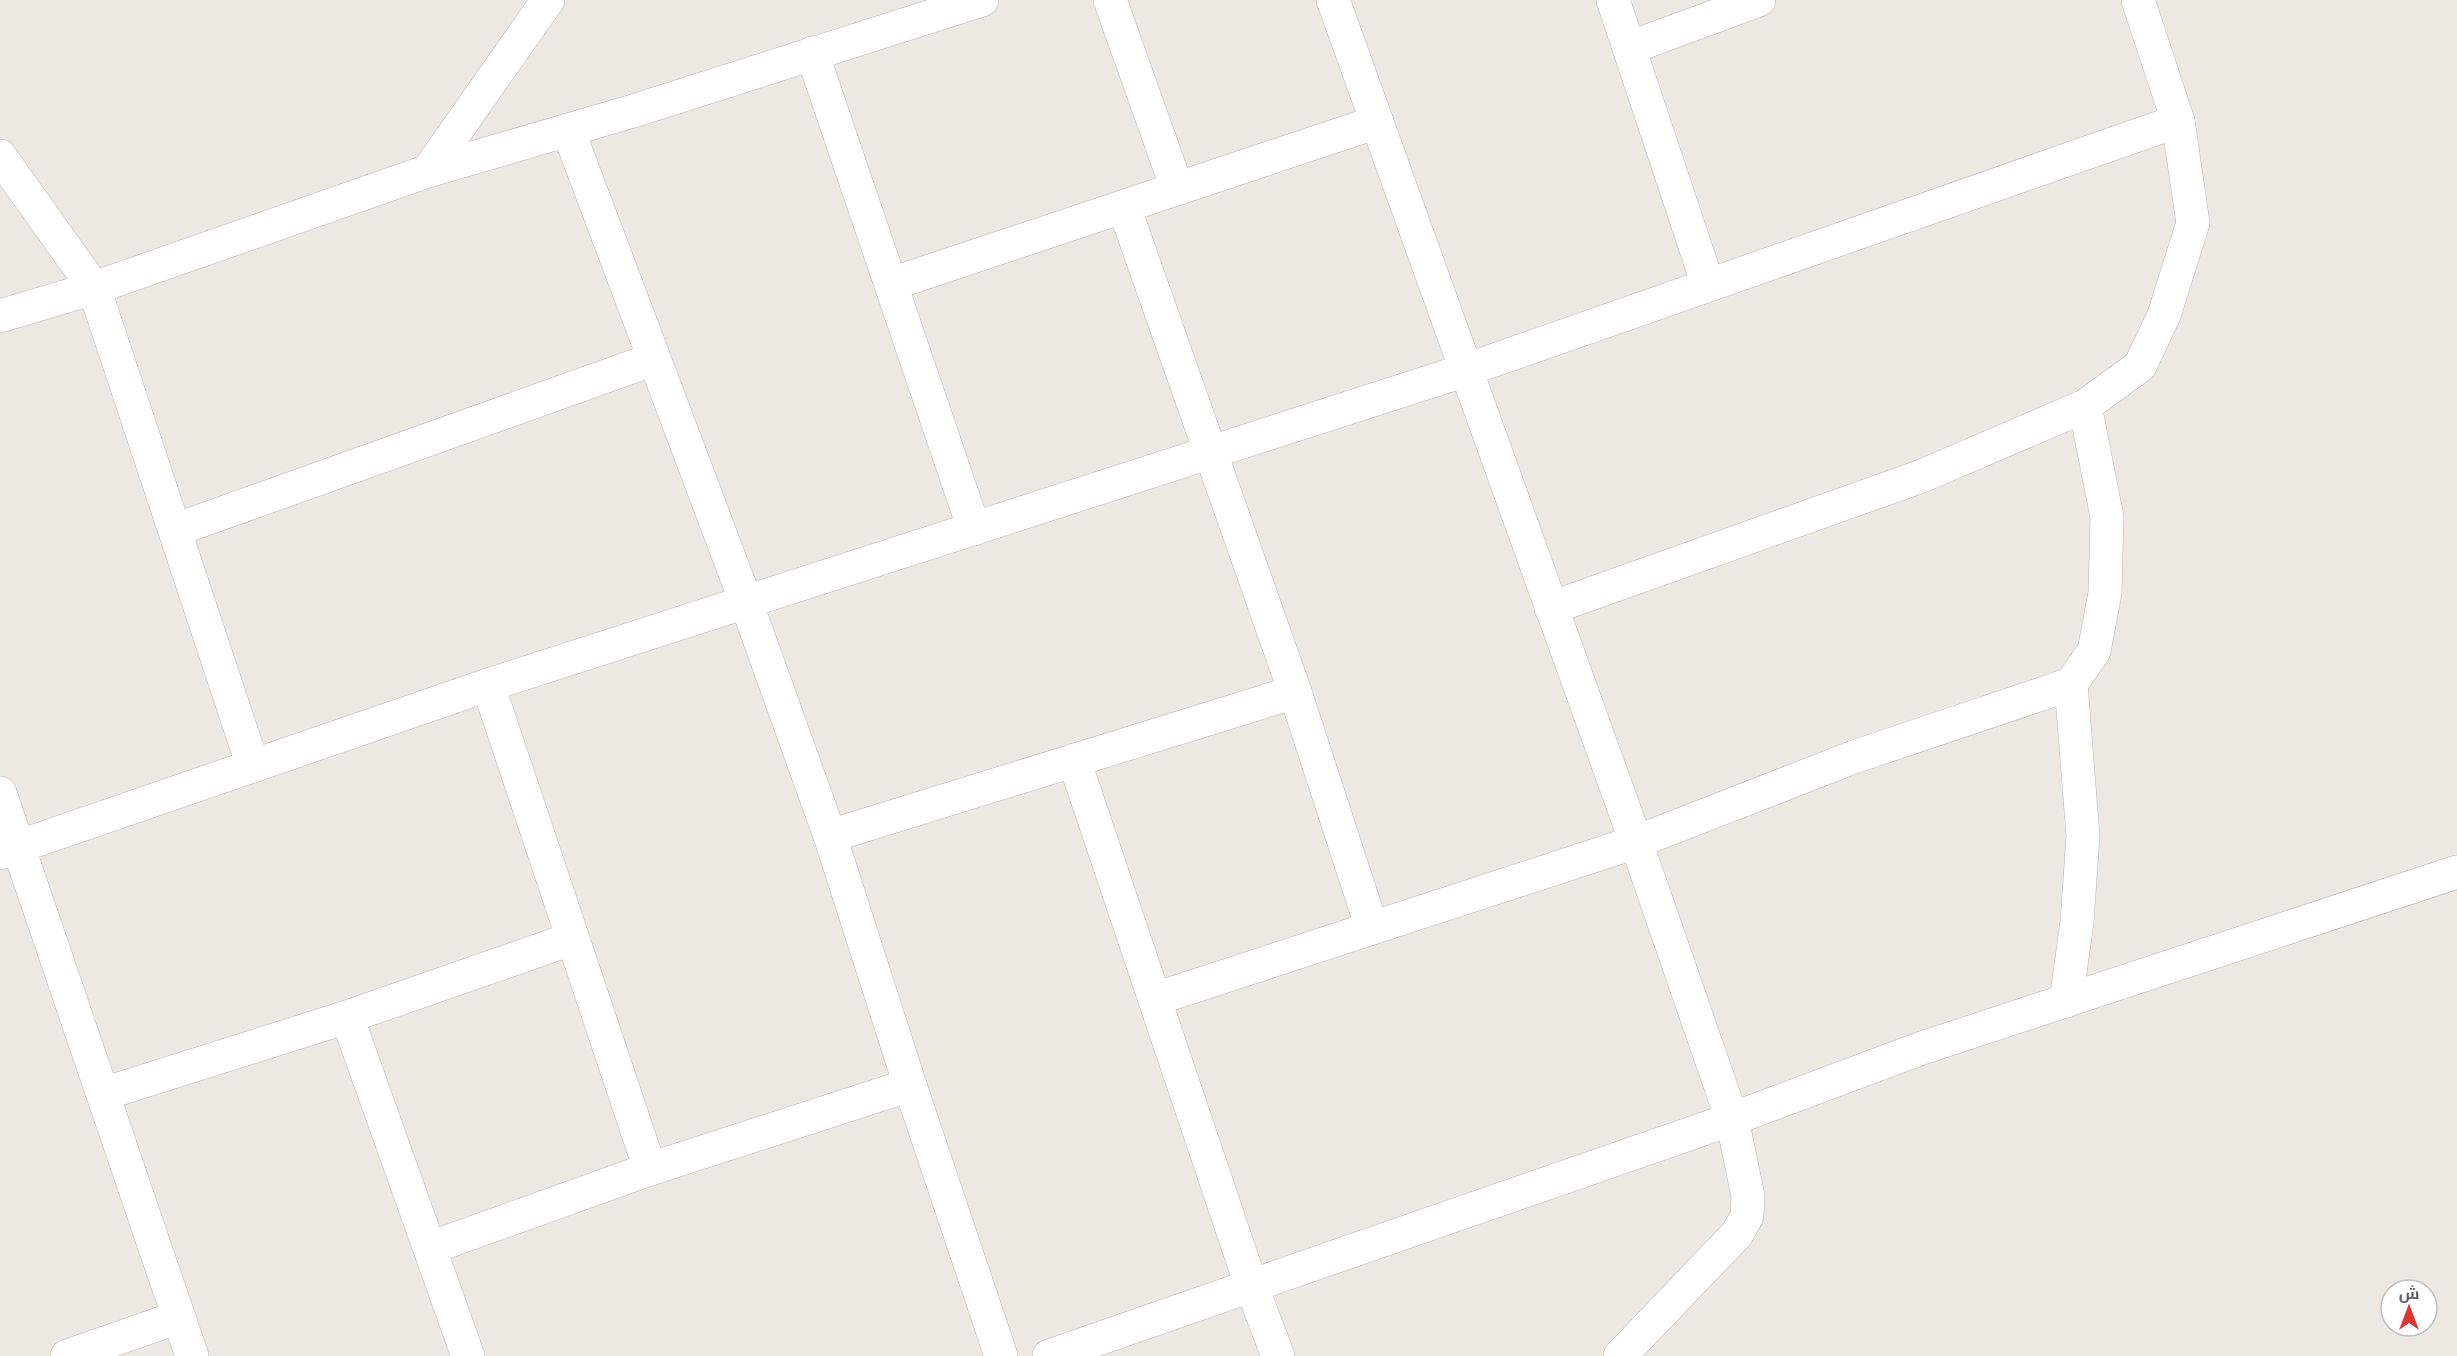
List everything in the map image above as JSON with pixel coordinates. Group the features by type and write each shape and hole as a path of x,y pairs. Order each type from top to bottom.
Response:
{"street":[{"path":"0,316 94,288 428,171 568,130 982,0"},
{"path":"1110,0 1177,188"},
{"path":"1333,0 1636,842 1732,1119 1748,1196 1747,1216 1737,1234 1620,1356"},
{"path":"1613,0 1708,285"},
{"path":"1629,48 1759,0"},
{"path":"1551,608 1922,476 2085,406 2140,366 2164,315 2193,223 2178,121 2139,0"},
{"path":"428,171 542,2"},
{"path":"812,53 974,529"},
{"path":"10,849 488,686 1466,370 2178,121"},
{"path":"891,284 1377,122"},
{"path":"568,130 746,602 830,836 1001,1356"},
{"path":"0,156 94,288 254,766"},
{"path":"1124,207 1295,692 1372,928"},
{"path":"175,530 654,359"},
{"path":"1155,999 1636,842 1854,757 2071,684 2094,651 2105,593 2107,517 2085,406"},
{"path":"2066,1000 2077,922 2083,836 2071,684"},
{"path":"488,686 571,939 650,1168"},
{"path":"830,836 1295,692"},
{"path":"1074,760 1251,1285 1278,1356"},
{"path":"0,793 10,849 103,1094 192,1356"},
{"path":"1049,1356 1732,1119 1922,1048 2457,872"},
{"path":"103,1094 347,1017 571,939"},
{"path":"347,1017 468,1356"},
{"path":"430,1248 650,1168 910,1085"},
{"path":"67,1356 179,1317"}]}
